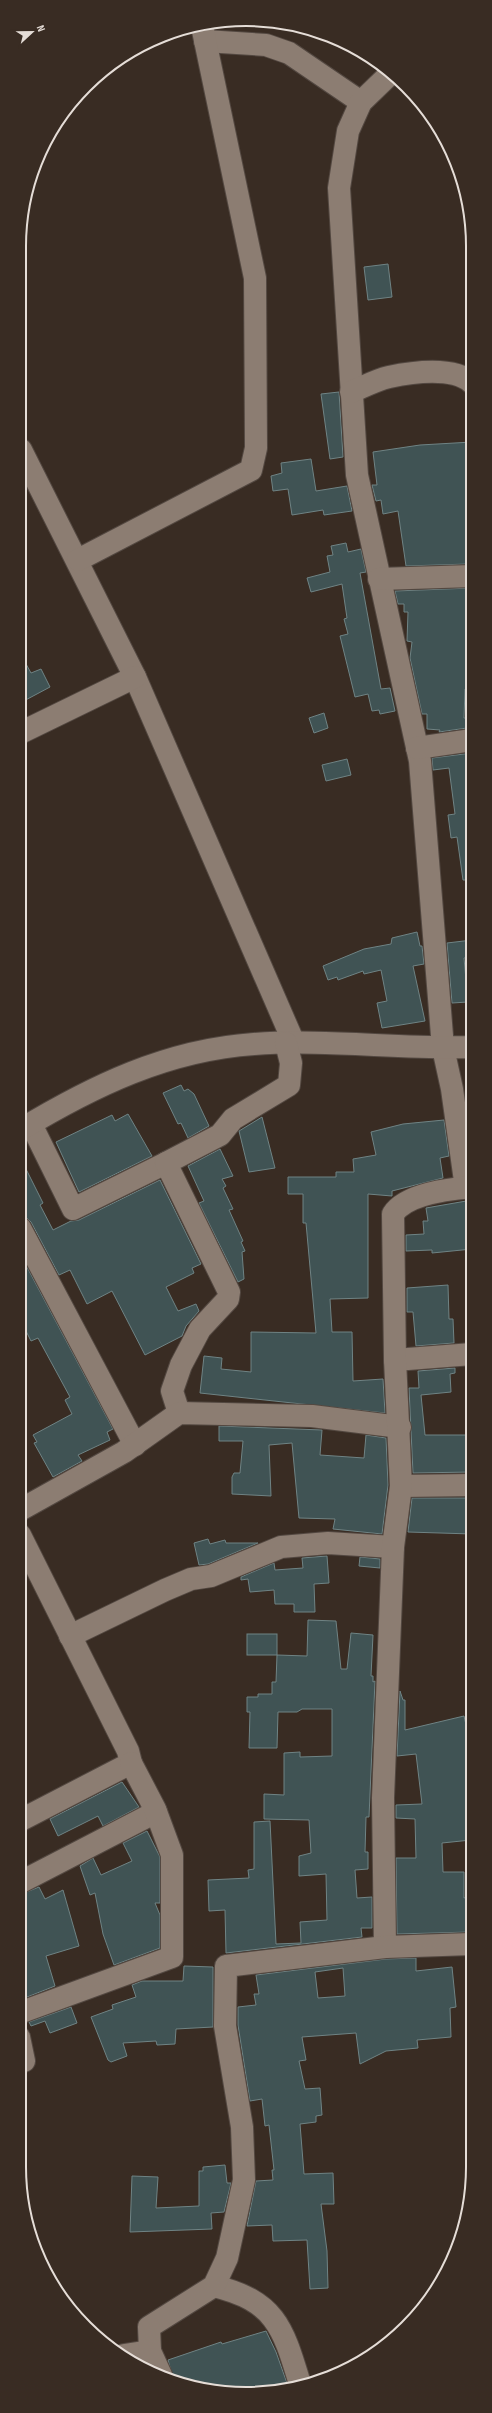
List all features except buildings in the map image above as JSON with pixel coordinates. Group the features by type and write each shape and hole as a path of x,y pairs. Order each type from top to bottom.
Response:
{"street":[{"path":"78,560 251,470 256,448 255,278 203,33 266,45 289,54 361,102"},
{"path":"387,77 361,102 348,131 339,188 357,475 417,748 420,768 443,1048 452,1089 466,1170"},
{"path":"351,392 387,378 403,375 453,374 466,377"},
{"path":"26,460 78,560 135,677 290,1043 291,1063 289,1085 234,1120 220,1135 73,1209 26,1129"},
{"path":"379,579 466,576"},
{"path":"26,730 135,677"},
{"path":"417,748 466,741"},
{"path":"26,1126 80,1094 120,1076 151,1065 222,1048 290,1043 443,1048 466,1047"},
{"path":"166,1162 229,1292 228,1299 200,1329 181,1365 172,1391 179,1414"},
{"path":"385,1947 382,1798 393,1547 401,1486 400,1427 395,1360 393,1214 402,1203 418,1197 466,1188"},
{"path":"26,1239 135,1445"},
{"path":"395,1360 466,1354"},
{"path":"26,1507 135,1445 179,1414 312,1416 400,1427"},
{"path":"401,1486 466,1485"},
{"path":"70,1636 191,1579 211,1576 281,1547 328,1543 393,1547"},
{"path":"26,1547 128,1751 131,1763 156,1812 172,1855 172,1957 26,2010"},
{"path":"26,1817 131,1763"},
{"path":"26,1879 156,1812"},
{"path":"158,2368 150,2351 149,2327 214,2286 227,2258 244,2180 242,2127 225,2026 226,1966 385,1947 466,1944"},
{"path":"214,2286 234,2291 256,2301 272,2314 283,2333 299,2381"},
{"path":"130,2354 150,2351"}]}
